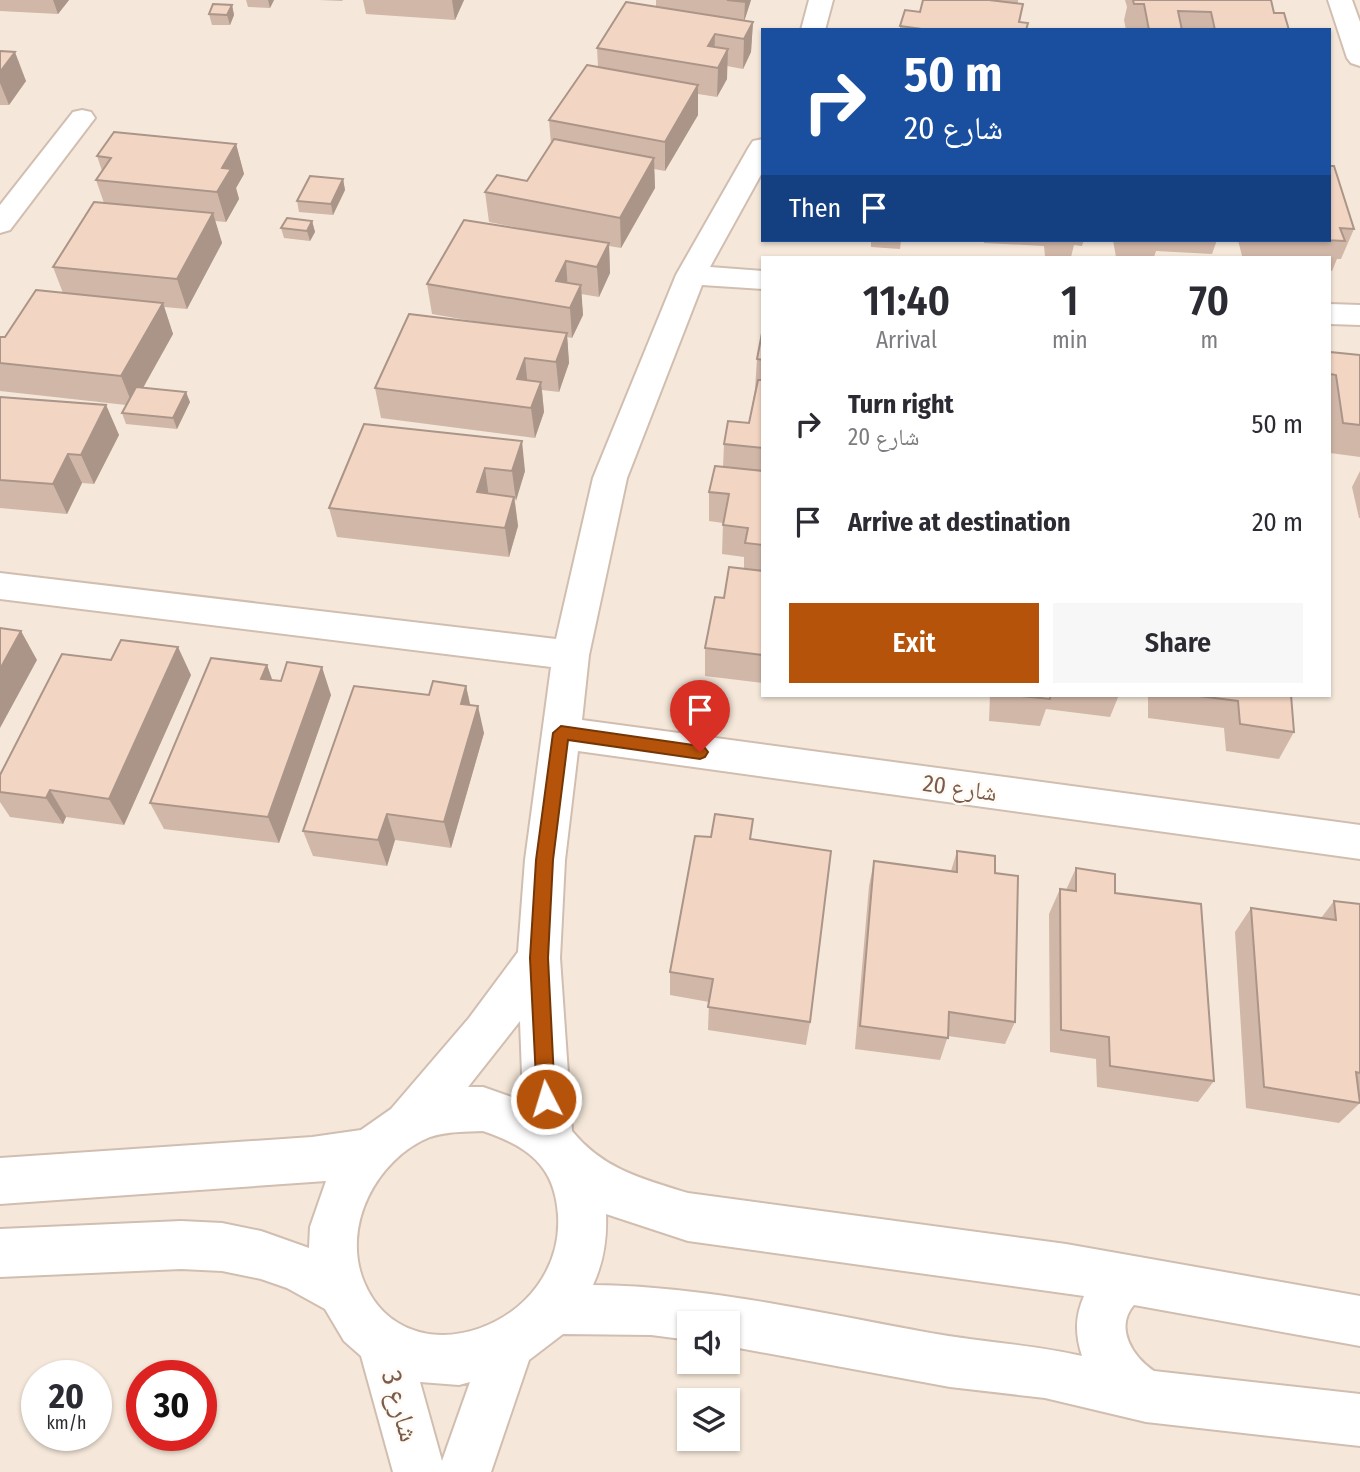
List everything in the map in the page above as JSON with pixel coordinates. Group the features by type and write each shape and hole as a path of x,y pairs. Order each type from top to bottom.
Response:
{"street":[{"path":"814,28 821,0"},
{"path":"1340,0 1360,58"},
{"path":"0,224 82,118"},
{"path":"539,958 485,1033 398,1130 358,1168 339,1208 333,1250 342,1292 358,1319 381,1341 409,1355 442,1361 476,1357 508,1346 532,1330 553,1309 568,1286 578,1261 584,1235 583,1210 577,1185 558,1152 544,1077 539,958 545,860 571,655 610,478 691,275 761,152"},
{"path":"691,275 761,280"},
{"path":"1331,314 1360,315"},
{"path":"0,586 571,655"},
{"name":"شارع 20","path":"561,733 1360,842"},
{"path":"0,1181 313,1160 372,1151 398,1130 446,1111 483,1110 519,1120 558,1152 624,1198 688,1217 1066,1268 1360,1321"},
{"path":"0,1253 181,1245 222,1247 261,1255 299,1268 342,1292"},
{"path":"1126,1279 1112,1288 1102,1309 1100,1333 1109,1358 1125,1380 1146,1396"},
{"path":"553,1309 652,1310 699,1316 950,1362 1045,1373 1146,1396 1360,1420"},
{"name":"شارع 3","path":"381,1341 419,1472"},
{"path":"465,1472 508,1346"}],"shaded area":[{"path":"0,0 1360,0 1360,1472 0,1472"}],"building":[{"path":"923,0 989,0 1023,4 1019,22 1028,23 1027,28 900,26 905,10 920,12"},
{"path":"1133,0 1271,0 1274,13 1284,13 1288,28 1215,28 1211,12 1178,11 1182,28 1149,28 1144,4 1134,4"},
{"path":"626,2 753,22 744,39 715,34 708,46 728,49 718,68 597,48"},
{"path":"213,4 232,5 227,15 209,14"},
{"path":"0,51 15,52 0,72"},
{"path":"587,65 698,85 665,142 549,120"},
{"path":"114,132 236,144 222,168 231,169 217,192 96,180 111,158 97,156"},
{"path":"554,139 654,158 620,218 485,192 497,175 527,181"},
{"path":"1331,166 1334,166 1354,229 1340,228 1345,241 1331,240"},
{"path":"310,176 343,179 331,204 297,201"},
{"path":"94,202 213,213 177,279 53,267"},
{"path":"287,218 312,221 307,231 281,228"},
{"path":"464,220 609,243 597,267 566,261 556,281 581,285 570,308 427,284"},
{"path":"36,290 163,303 121,376 0,363 0,337 5,337"},
{"path":"409,314 567,333 556,362 525,358 517,379 541,382 531,408 375,388"},
{"path":"761,338 761,360 757,359"},
{"path":"1331,352 1360,355 1360,425 1343,423 1336,375 1331,374"},
{"path":"758,380 761,380 761,448 724,444 728,421 749,423"},
{"path":"136,387 186,392 173,418 122,413"},
{"path":"0,397 106,405 81,455 68,454 53,484 0,480"},
{"path":"364,424 522,441 512,471 485,468 477,492 514,497 505,528 329,508"},
{"path":"715,466 761,471 761,545 745,543 748,528 723,525 729,494 709,492"},
{"path":"729,567 761,571 761,655 705,648 715,597 724,598"},
{"path":"0,628 21,631 0,669"},
{"path":"121,640 178,647 109,799 50,790 46,798 0,792 0,775 62,654 111,660"},
{"path":"211,658 267,665 261,679 281,681 287,662 322,667 268,817 150,803"},
{"path":"433,681 466,686 461,704 478,706 444,822 387,814 378,840 303,831 354,686 429,695"},
{"path":"1207,697 1291,697 1294,732 1240,724 1238,701"},
{"path":"715,814 753,819 750,839 831,851 810,1022 708,1007 713,979 670,972 695,836 711,837"},
{"path":"957,851 995,856 995,873 1018,876 1015,1022 949,1012 948,1038 860,1026 874,861 957,872"},
{"path":"1076,868 1115,874 1115,893 1201,904 1214,1081 1110,1066 1109,1037 1061,1030 1060,889 1076,891"},
{"path":"1334,901 1360,904 1360,1073 1356,1072 1360,1103 1264,1087 1251,908 1336,920"}],"route":[{"path":"546,1099 539,958 545,860 561,733 700,752"}]}
